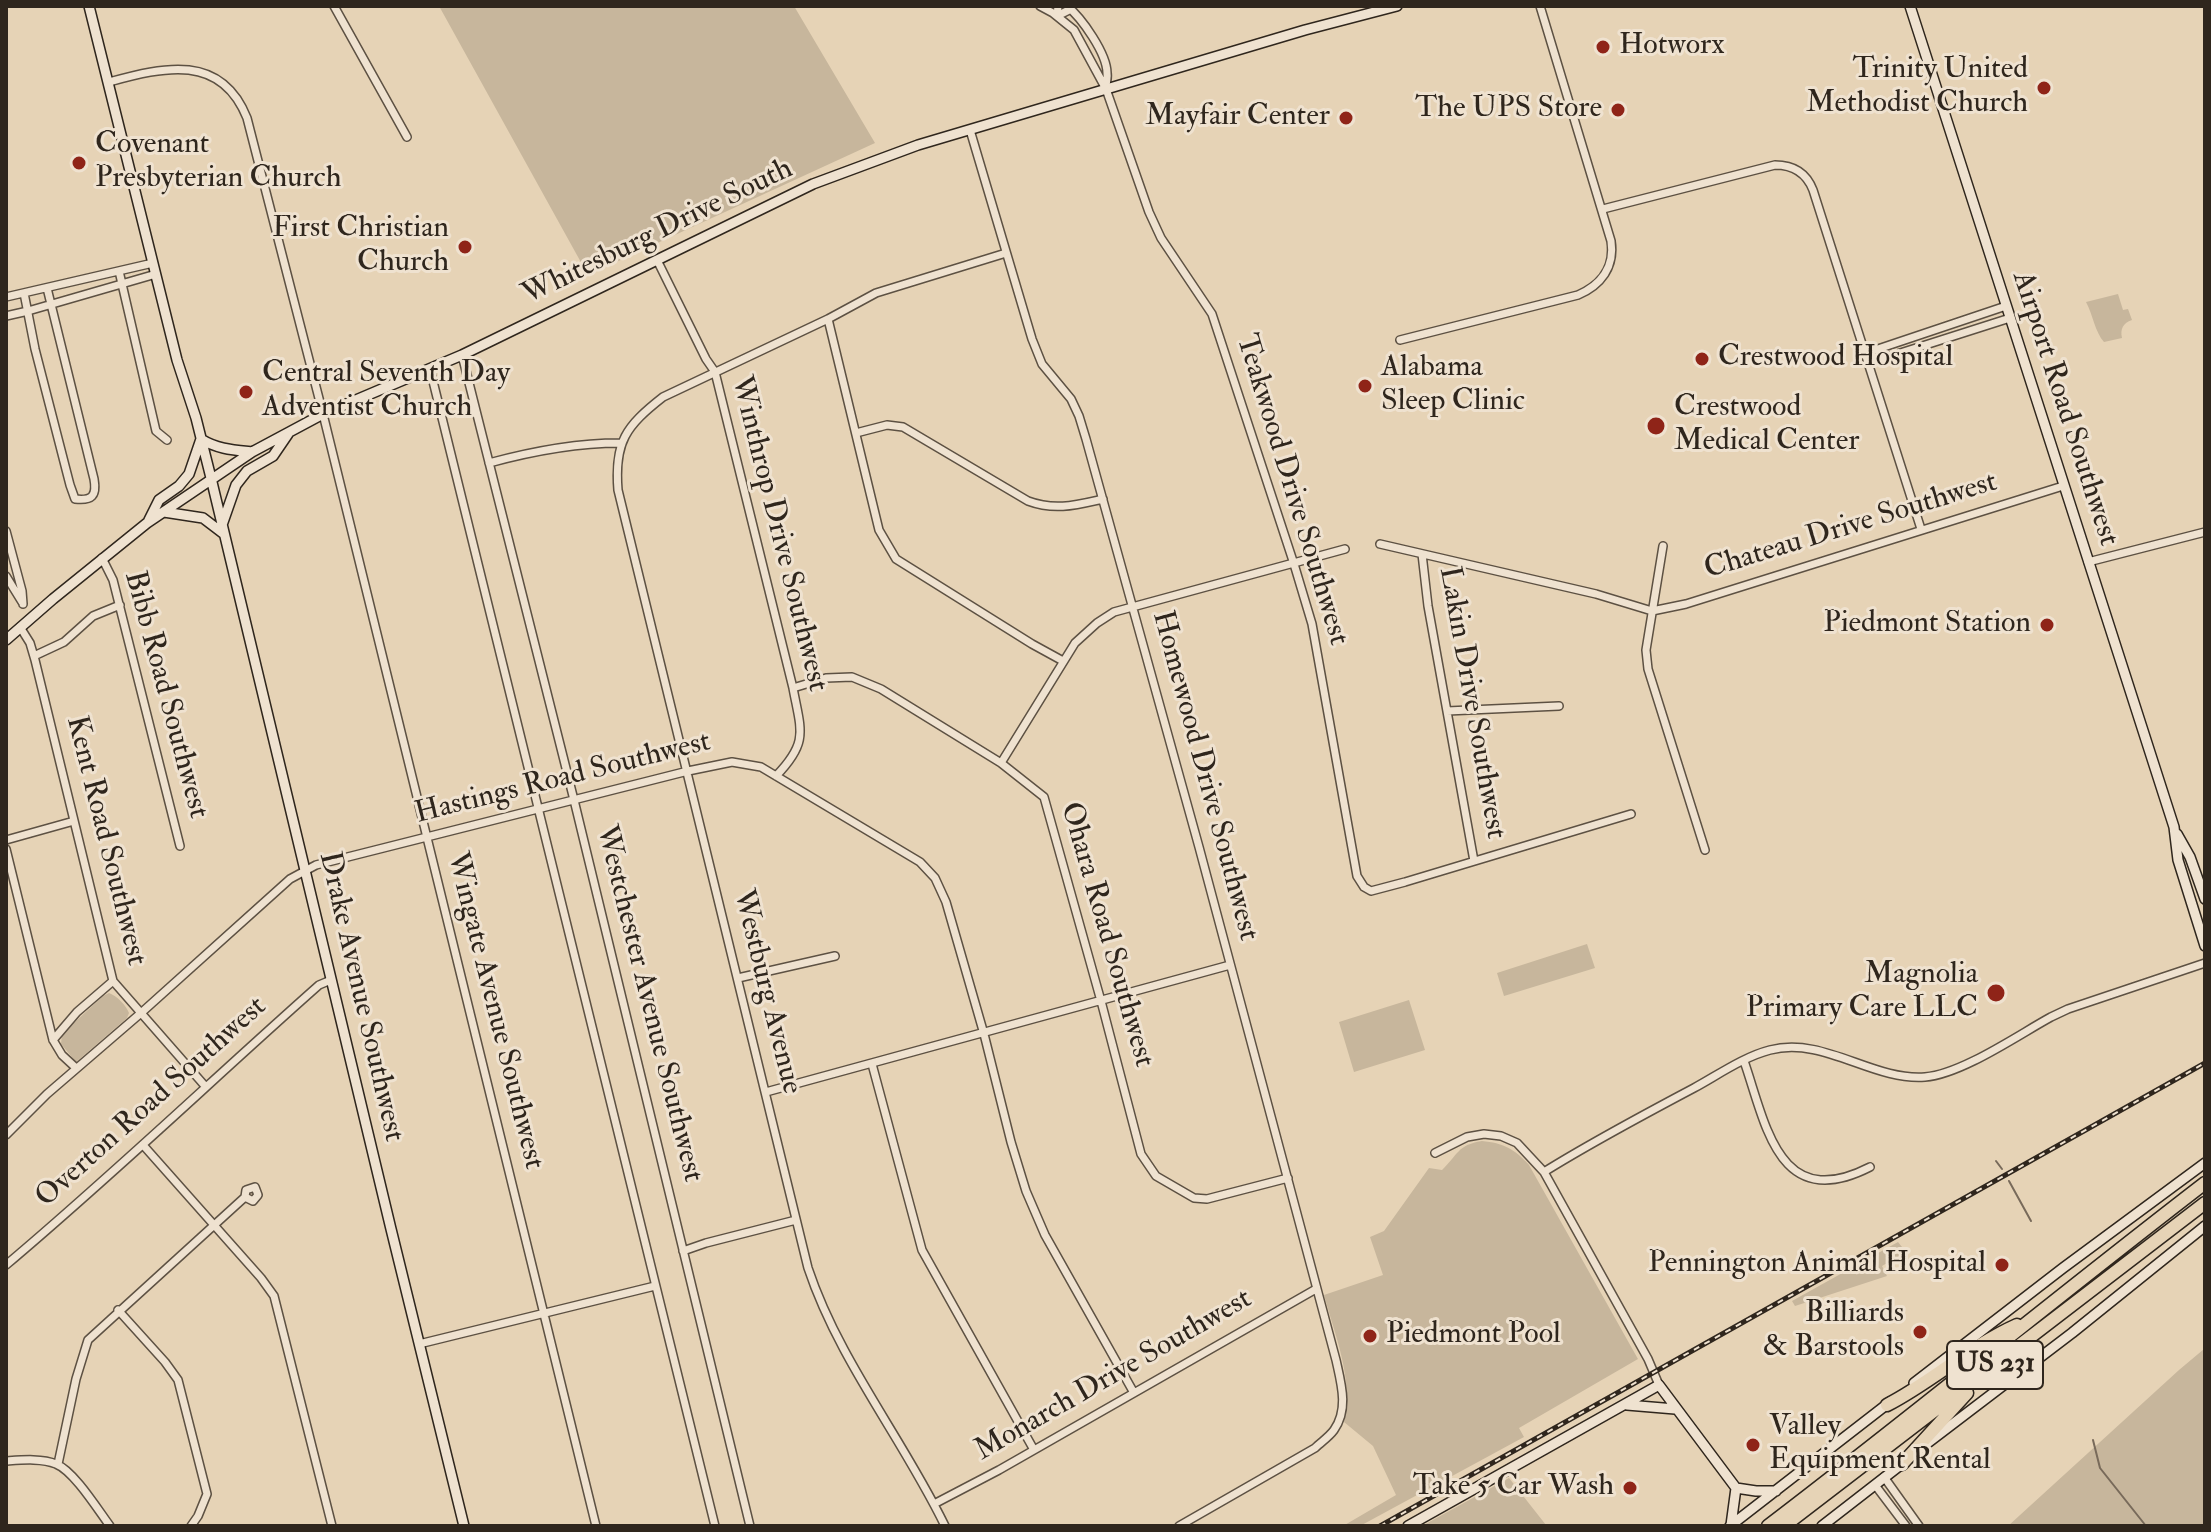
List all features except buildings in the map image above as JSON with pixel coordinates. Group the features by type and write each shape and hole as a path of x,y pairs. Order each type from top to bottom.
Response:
{"highway":[{"name":"US 231","path":"1768,1526 2205,1183"},
{"name":"US 231","path":"1784,1526 2205,1203"},
{"path":"1887,1405 1914,1391 1995,1335 2031,1318"},
{"path":"1902,1464 1990,1368"}],"main road":[{"name":"Drake Avenue Southwest","path":"89,6 177,360 211,478 464,1526"},
{"name":"Whitesburg Drive South","path":"6,640 147,523 252,452 323,414 462,355 813,184 918,145 1377,8 1397,6"},
{"name":"Airport Road Southwest","path":"1910,6 2174,827 2190,857 2205,899"},
{"path":"164,512 203,518 223,530 236,485 247,471 273,456 289,433"},
{"path":"147,523 159,500 179,486 189,474 201,439 225,449 252,452"},
{"name":"Airport Road Southwest","path":"2174,827 2178,860 2205,946"},
{"path":"1730,1526 2202,1164"},
{"path":"1822,1526 2205,1226"},
{"path":"1408,1526 1659,1385 1736,1488 1730,1526"},
{"path":"1624,1405 1675,1409"},
{"path":"1736,1488 1776,1491"}],"street":[{"path":"334,6 407,137"},
{"path":"1040,6 1074,30 1106,89"},
{"path":"1057,16 1058,6"},
{"path":"1400,340 1589,291 1600,282 1608,268 1613,255 1603,209 1540,6"},
{"path":"1057,16 1070,7 1088,28 1108,70 1106,89"},
{"name":"Wingate Avenue Southwest","path":"109,82 146,72 179,68 207,73 226,86 241,103 247,118 323,414 596,1526"},
{"name":"Teakwood Drive Southwest","path":"1106,89 1161,238 1212,314 1294,564 1312,624 1357,876 1364,887 1371,891 1631,814"},
{"name":"Homewood Drive Southwest","path":"970,130 1032,339 1042,364 1071,399 1079,416 1134,607 1342,1390 1342,1415 1333,1431 1320,1444 1179,1526"},
{"path":"1603,209 1775,165 1800,171 1811,183 1921,529"},
{"path":"489,463 584,443 620,443 642,414 663,397 876,293 1006,253"},
{"name":"Winthrop Drive Southwest","path":"657,260 715,372 793,688 801,735 791,761 776,776"},
{"path":"6,297 153,263"},
{"path":"119,271 156,431 167,440"},
{"path":"6,316 156,274"},
{"path":"24,293 70,485 75,499 84,500 92,497 96,490 47,288"},
{"path":"1866,353 2006,306"},
{"path":"1869,363 2010,318"},
{"path":"828,319 879,530 896,559 1063,661"},
{"name":"Westchester Avenue Southwest","path":"462,355 574,800 750,1526"},
{"name":"Westchester Avenue Southwest","path":"430,369 715,1526"},
{"path":"856,433 887,425 903,427 1045,508 1069,507 1103,499"},
{"name":"Westburg Avenue","path":"620,443 616,469 618,490 808,1268 818,1299 945,1526"},
{"name":"Chateau Drive Southwest","path":"1652,611 1686,604 2063,486"},
{"path":"6,531 23,604 6,576"},
{"path":"2088,562 2205,532"},
{"path":"1380,544 1596,594 1652,611"},
{"name":"Chateau Drive Southwest","path":"1663,546 1646,650 1648,669 1705,850"},
{"path":"1001,763 1075,643 1114,612 1345,549"},
{"name":"Lakin Drive Southwest","path":"1422,554 1428,606 1474,861"},
{"name":"Bibb Road Southwest","path":"102,558 113,580 120,605 180,846"},
{"path":"34,656 64,642 93,616 120,605"},
{"name":"Kent Road Southwest","path":"20,627 34,656 113,981 205,1086"},
{"name":"Ohara Road Southwest","path":"793,688 826,678 852,677 881,689 1001,763 1044,797 1141,1154 1156,1176 1194,1198 1207,1199 1288,1178"},
{"path":"1447,711 1559,706"},
{"name":"Hastings Road Southwest","path":"6,1135 76,1068 290,879 316,865 688,771 732,762 761,767 920,862 935,878 946,902 1026,1191 1045,1235 1134,1393"},
{"path":"6,840 74,821"},
{"path":"6,849 53,1040 62,1055 76,1068"},
{"path":"738,978 835,956"},
{"path":"1544,1172 1744,1061 1771,1050 1804,1047 1906,1077 1933,1076 1952,1072 2068,1009 2205,963"},
{"path":"766,1092 1230,965"},
{"name":"Overton Road Southwest","path":"6,1265 319,985 331,980"},
{"path":"53,1040 77,1012 113,981"},
{"path":"1744,1061 1772,1142 1793,1170 1815,1179 1832,1179 1870,1167"},
{"path":"872,1064 922,1250 1034,1450"},
{"path":"1435,1153 1467,1137 1484,1134 1501,1136 1517,1143 1544,1172 1659,1385"},
{"path":"143,1145 274,1296 332,1526"},
{"path":"58,1464 72,1393 88,1340 245,1197"},
{"path":"683,1251 796,1220"},
{"path":"419,1344 655,1286"},
{"name":"Monarch Drive Southwest","path":"934,1504 1316,1289"},
{"path":"118,1310 178,1380 207,1494 191,1526"},
{"path":"6,1461 58,1464 75,1480 110,1526"},
{"path":"1884,1477 1919,1526"},
{"path":"1875,1485 1906,1526"}],"shaded area":[{"path":"439,6 794,6 875,143 588,275"},
{"path":"2118,294 2123,310 2128,309 2132,320 2123,327 2122,338 2104,342 2086,302"},
{"path":"1587,944 1595,968 1504,996 1497,973"},
{"path":"109,993 126,1007 129,1013 127,1018 76,1062 61,1044 62,1034"},
{"path":"1409,1000 1425,1050 1354,1072 1339,1022"},
{"path":"1482,1141 1508,1148 1529,1165 1638,1359 1519,1428 1524,1437 1360,1526 1343,1526 1396,1495 1373,1446 1344,1422 1345,1374 1324,1295 1383,1275 1370,1237 1384,1231 1429,1168 1442,1170 1463,1148"},
{"path":"1898,1242 1906,1252 1882,1266 1887,1276 1795,1306 1792,1301"},
{"path":"2204,1349 2205,1526 2008,1526 2179,1370"},
{"path":"1509,1478 1546,1525 1422,1526"}],"waterway":[{"path":"1996,1161 2002,1169"},
{"path":"2009,1181 2031,1221"},
{"path":"2093,1440 2100,1468 2146,1526"}],"railway":[{"path":"1380,1526 2205,1063"}],"place":[{"name":"Hotworx","path":"1603,47"},
{"name":"Trinity United Methodist Church","path":"2044,88"},
{"name":"The UPS Store","path":"1618,110"},
{"name":"Mayfair Center","path":"1346,118"},
{"name":"Covenant Presbyterian Church","path":"79,163"},
{"name":"First Christian Church","path":"465,247"},
{"name":"Crestwood Hospital","path":"1702,359"},
{"name":"Alabama Sleep Clinic","path":"1365,386"},
{"name":"Central Seventh Day Adventist Church","path":"246,392"},
{"name":"Crestwood Medical Center","path":"1656,426"},
{"name":"Piedmont Station","path":"2047,625"},
{"name":"Magnolia Primary Care LLC","path":"1996,993"},
{"name":"Pennington Animal Hospital","path":"2002,1265"},
{"name":"Billiards & Barstools","path":"1920,1332"},
{"name":"Piedmont Pool","path":"1370,1336"},
{"name":"Valley Equipment Rental","path":"1753,1445"},
{"name":"Take 5 Car Wash","path":"1630,1488"}]}
